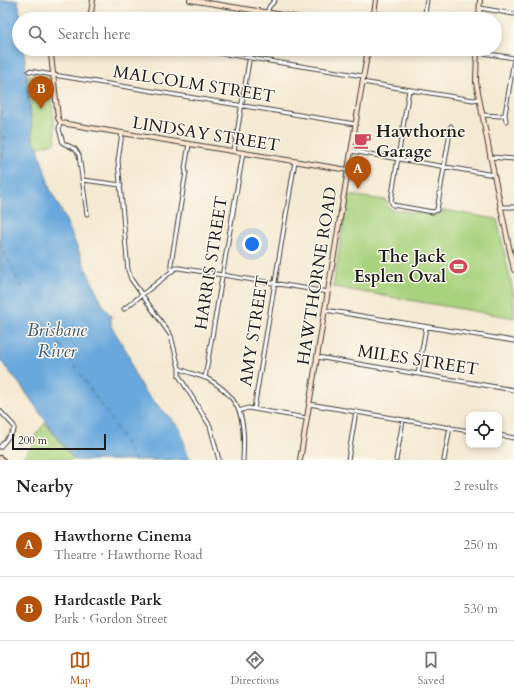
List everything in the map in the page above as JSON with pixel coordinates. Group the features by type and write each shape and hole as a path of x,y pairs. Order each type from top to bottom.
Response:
{"street":[{"path":"91,12 93,0"},
{"path":"190,0 262,12"},
{"path":"268,12 275,0"},
{"path":"374,12 376,0"},
{"path":"425,12 427,0"},
{"path":"480,0 480,12"},
{"path":"480,8 514,14"},
{"path":"51,56 58,118 60,123 59,129 63,143 75,149 79,155 87,214"},
{"path":"238,56 363,76"},
{"name":"HAWTHORNE ROAD","path":"300,460 367,56"},
{"path":"477,56 476,76 490,157 500,206 513,257 514,270"},
{"path":"502,56 514,59 505,114 506,121"},
{"path":"234,151 250,58"},
{"name":"MALCOLM STREET","path":"29,70 355,124"},
{"path":"362,82 473,100 480,99"},
{"path":"410,90 391,204 433,212 436,211 438,208 451,126"},
{"path":"483,115 501,116 505,114"},
{"name":"LINDSAY STREET","path":"60,123 348,170"},
{"path":"122,133 118,157 128,270 131,279 171,336 179,368 179,376 210,426 219,460"},
{"path":"173,270 171,268 171,264 189,144"},
{"path":"351,151 494,175"},
{"name":"HARRIS STREET","path":"205,378 243,153"},
{"path":"490,157 514,159"},
{"name":"AMY STREET","path":"254,410 295,161"},
{"path":"83,180 121,185"},
{"path":"500,206 514,207"},
{"path":"124,309 173,270 179,268 328,292"},
{"path":"325,310 514,341"},
{"path":"418,374 426,327"},
{"name":"MILES STREET","path":"317,357 514,390"},
{"path":"179,368 216,384 229,396 239,410 244,431 243,460"},
{"path":"309,404 466,430"},
{"path":"239,410 248,408 306,418"},
{"path":"0,411 14,426 14,430 0,446"},
{"path":"348,460 356,411"},
{"path":"396,460 403,420"},
{"path":"444,460 450,427"},
{"path":"502,436 514,438"}],"green space":[{"path":"27,75 50,78 56,142 38,148 33,140"},
{"path":"348,195 386,200 387,206 390,209 437,216 444,210 497,219 514,296 514,318 333,287"},
{"path":"45,423 74,460 23,460 22,458 37,440 34,437"}],"water":[{"name":"Brisbane River","path":"0,0 18,0 20,12 12,12 12,56 25,56 33,140 38,148 50,189 64,216 90,278 105,309 111,316 111,326 129,355 134,373 144,391 180,428 187,453 191,460 75,460 56,436 22,387 0,360"}],"ferry route":[{"path":"0,110 7,125 2,156 0,159"},
{"path":"0,243 24,292 111,419 135,460"}],"place":[{"name":"Hardcastle Park","path":"41,109"},
{"name":"Hawthorne Garage","path":"363,141"},
{"name":"Hawthorne Cinema","path":"358,189"},
{"name":"The Jack Esplen Oval","path":"459,266"}]}
